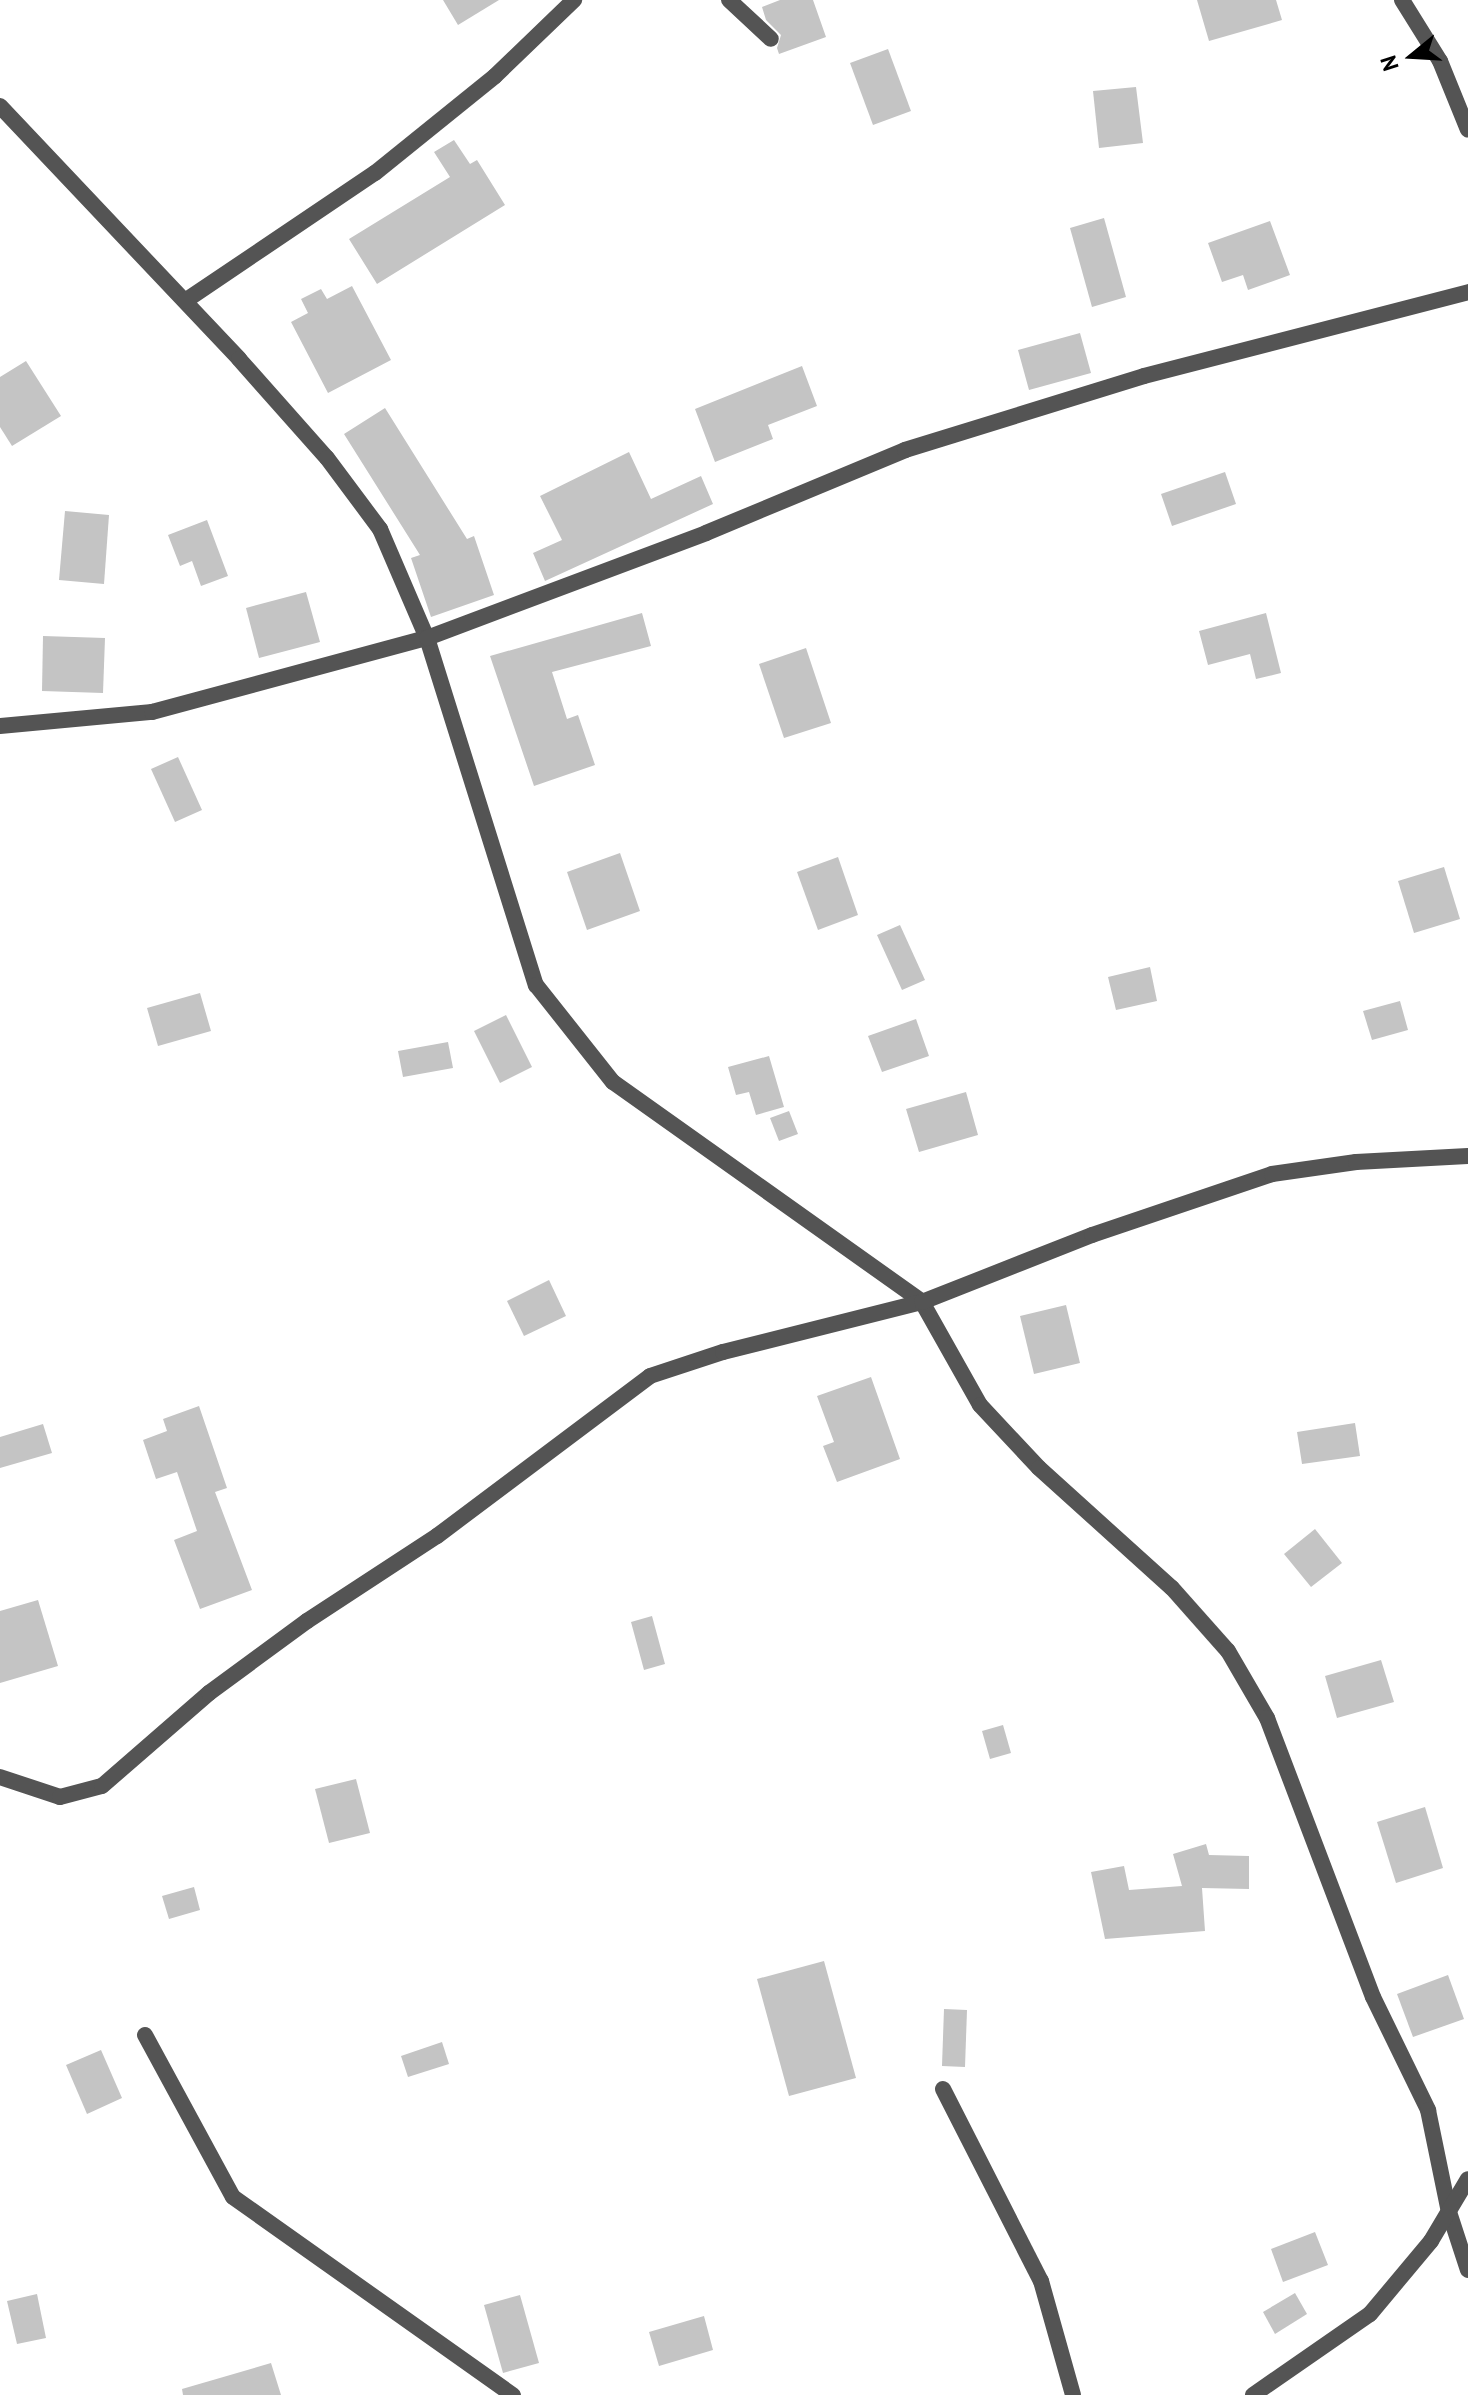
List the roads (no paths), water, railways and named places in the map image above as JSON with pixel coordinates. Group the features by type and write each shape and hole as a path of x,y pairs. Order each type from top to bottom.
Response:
{"street":[{"path":"185,301 375,173 495,76 574,0"},
{"path":"729,0 771,39"},
{"path":"1402,0 1440,61 1468,130"},
{"path":"0,106 185,301 358,497 380,529 427,638 536,985 613,1082 922,1302 980,1405 1039,1468 1172,1588 1228,1651 1267,1718 1373,1997 1428,2110 1449,2212 1468,2270"},
{"path":"0,726 152,712 427,638 706,533 905,450 1144,376 1468,292"},
{"path":"0,1777 60,1797 102,1786 209,1693 307,1621 437,1536 650,1376 723,1352 922,1302 1092,1235 1272,1174 1356,1162 1468,1156"},
{"path":"145,2035 233,2197 513,2395"},
{"path":"943,2089 1041,2281 1073,2395"},
{"path":"1253,2395 1370,2314 1431,2241 1468,2179"}]}
